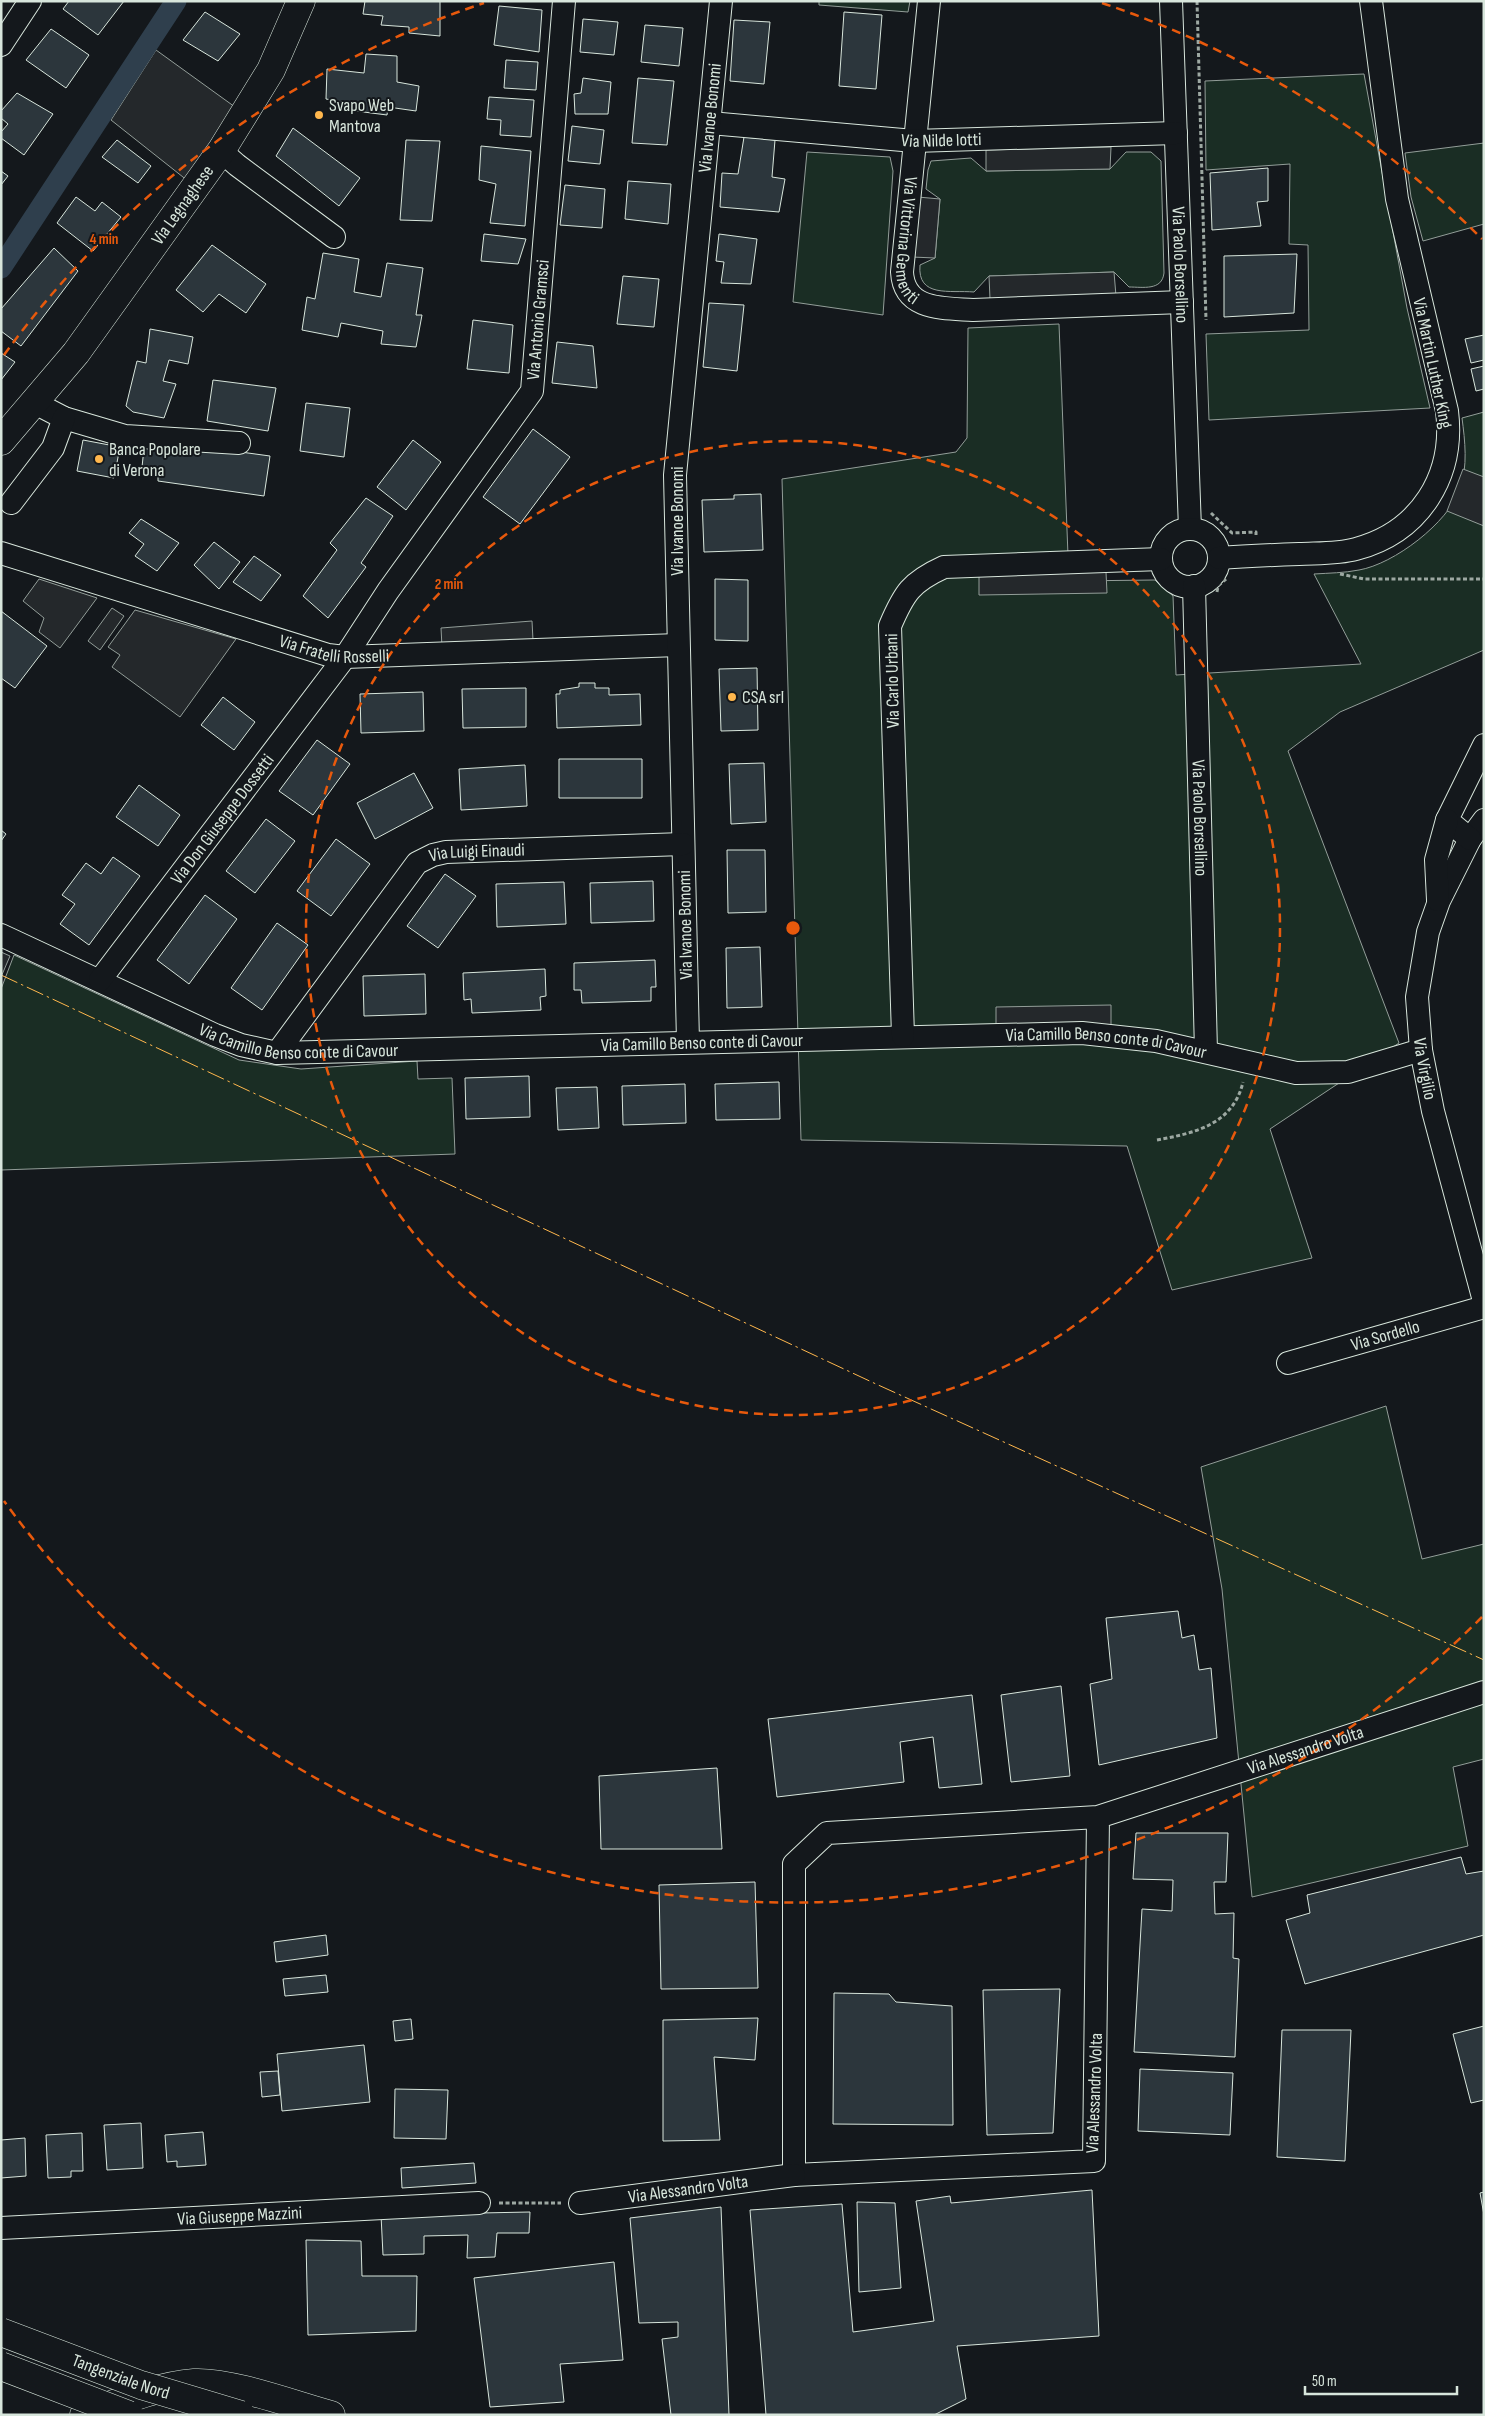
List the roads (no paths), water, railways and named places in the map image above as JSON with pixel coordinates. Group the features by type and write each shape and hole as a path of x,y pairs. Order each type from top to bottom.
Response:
{"main road":[{"name":"Via Legnaghese","path":"1,441 76,354 221,151 271,70 300,1"},
{"name":"Tangenziale Nord","path":"1,2332 140,2385 241,2415"},
{"name":"Tangenziale Nord","path":"1,2366 129,2415"},
{"path":"84,2415 146,2393 194,2383 235,2388 331,2415"}],"street":[{"path":"1,45 30,1"},
{"name":"Via Antonio Gramsci","path":"345,657 532,391 564,1"},
{"name":"Via Ivanoe Bonomi","path":"688,1042 675,475 721,1"},
{"name":"Via Vittorina Gementi","path":"928,1 902,272 905,288 915,300 940,308 974,310 1182,302"},
{"name":"Via Paolo Borsellino","path":"1172,1 1190,529"},
{"name":"Via Martin Luther King","path":"1220,558 1333,552 1372,544 1401,527 1429,498 1446,458 1447,411 1397,199 1371,1"},
{"name":"Via Nilde Iotti","path":"710,123 914,141 1176,133"},
{"path":"221,151 236,165 334,237"},
{"path":"35,403 64,418 125,436 239,443"},
{"path":"11,503 52,448 64,418"},
{"path":"1190,529 1206,534 1213,540 1220,558 1214,575 1207,582 1194,586 1181,586 1173,582 1163,568 1161,559 1166,542 1172,536 1190,529"},
{"name":"Via Fratelli Rosselli","path":"2,553 328,655 386,657 678,645"},
{"name":"Via Carlo Urbani","path":"903,1036 890,626 902,598 922,577 944,567 1161,559"},
{"name":"Via Paolo Borsellino","path":"1194,586 1206,1051"},
{"path":"372,616 375,635 386,657"},
{"name":"Via Don Giuseppe Dossetti","path":"100,980 345,657"},
{"path":"1438,901 1436,860 1447,820 1484,745"},
{"path":"1447,820 1470,839"},
{"name":"Via Virgilio","path":"1484,820 1470,839 1438,901 1428,932 1417,997 1421,1050 1433,1111 1479,1268 1484,1301"},
{"name":"Via Luigi Einaudi","path":"277,1053 417,863 433,855 446,852 683,844"},
{"name":"Via Camillo Benso conte di Cavour","path":"1,935 215,1035 241,1045 277,1053 1082,1032 1130,1037 1206,1051 1296,1073 1348,1072 1421,1050"},
{"name":"Via Sordello","path":"1288,1363 1484,1307"},
{"name":"Via Alessandro Volta","path":"794,2175 794,1864 827,1833 1098,1817 1484,1692"},
{"name":"Via Alessandro Volta","path":"580,2203 794,2175 1094,2162 1098,1817"},
{"name":"Via Giuseppe Mazzini","path":"1,2228 479,2203"}],"waterway":[{"path":"1,268 176,1"}],"place":[{"name":"Svapo Web Mantova","path":"319,115"},
{"name":"Banca Popolare di Verona","path":"99,459"},
{"name":"CSA srl","path":"732,697"}]}
